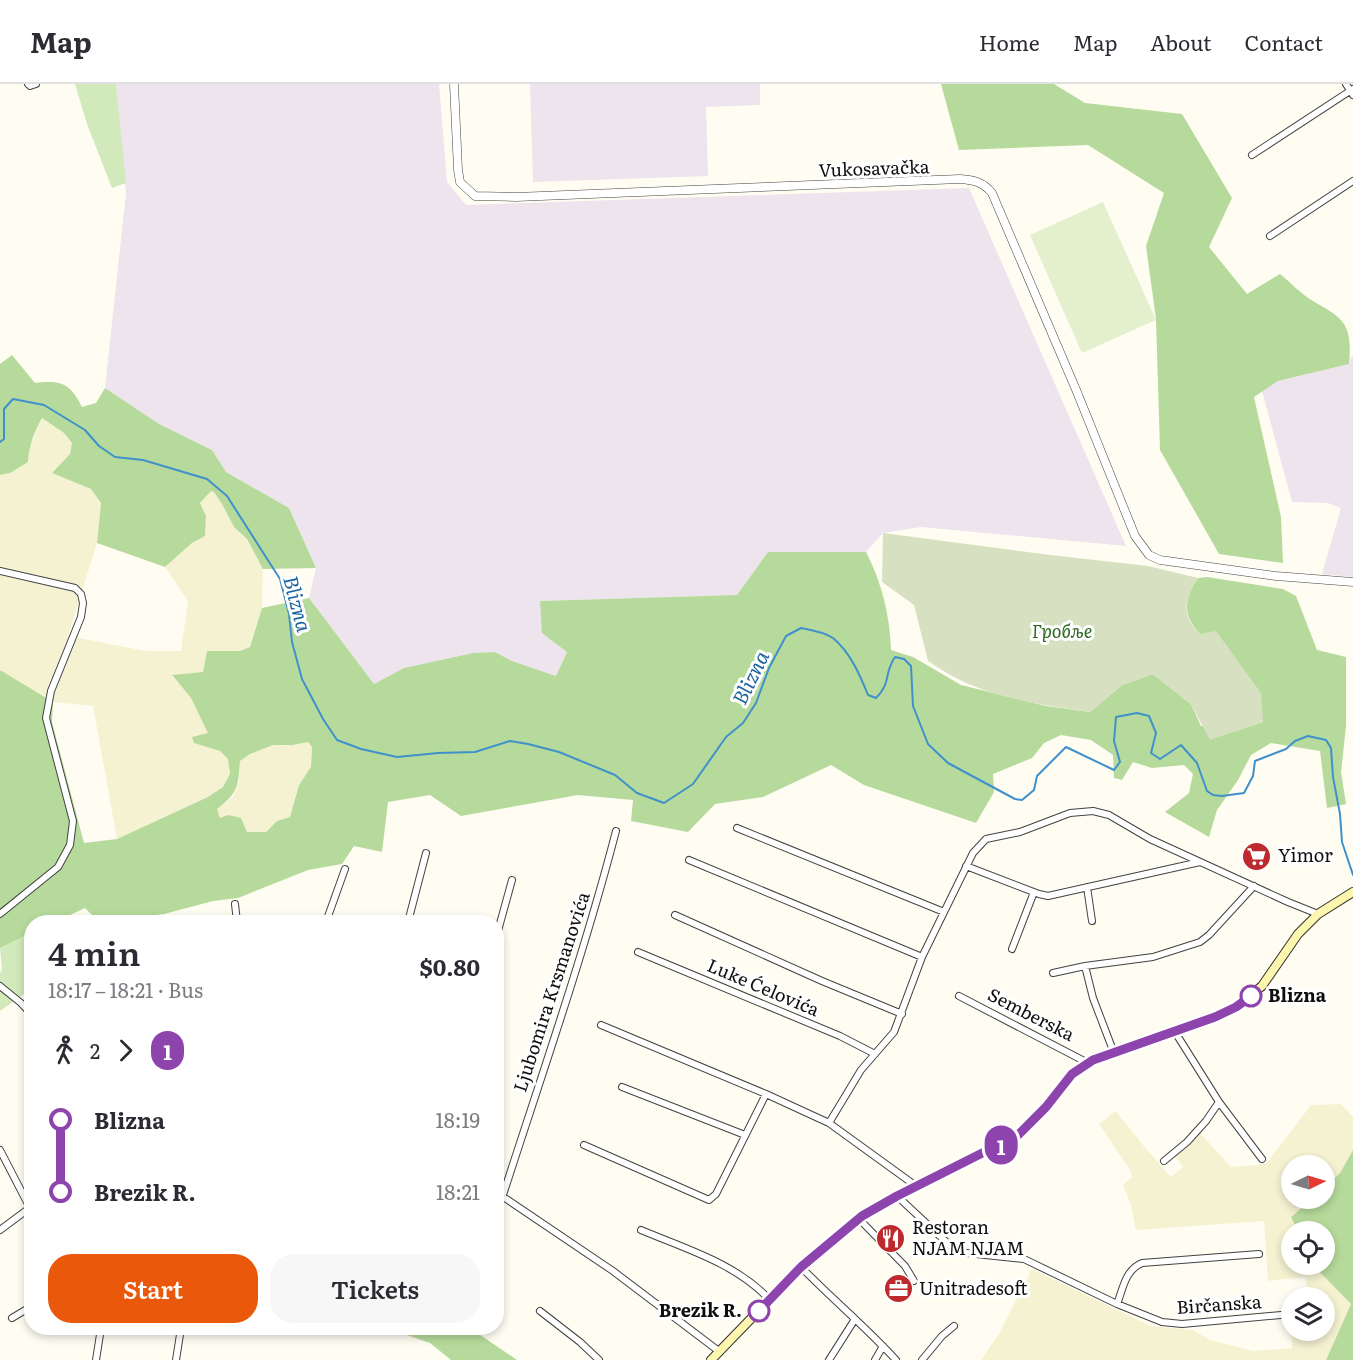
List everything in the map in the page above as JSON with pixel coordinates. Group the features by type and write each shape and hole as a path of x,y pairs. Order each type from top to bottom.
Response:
{"main road":[{"name":"Semberska","path":"711,1360 801,1267 859,1219 897,1196 1018,1135 1039,1115 1072,1074 1088,1063 1215,1017 1236,1007 1262,986 1298,934 1318,914 1349,893"}],"street":[{"path":"28,84 30,86 36,84"},
{"name":"Vukosavačka","path":"454,84 460,182 475,195 516,197 960,179 985,185 992,193 1047,321 1135,536 1149,555 1160,560 1265,574 1353,582"},
{"path":"1252,155 1352,92 1346,84"},
{"path":"1270,236 1353,181"},
{"path":"0,571 75,588 81,594 83,603 81,617 51,691 46,718 73,821 70,845 58,867 0,914"},
{"path":"829,1123 861,1070 894,1032 922,957 973,853 987,839 1020,832 1070,813 1085,811 1109,815 1150,839 1318,914"},
{"path":"737,828 944,912"},
{"name":"Ljubomira Krsmanovića","path":"504,1181 566,1001 605,876 616,831"},
{"path":"410,915 426,853"},
{"path":"689,860 922,957"},
{"path":"966,866 1048,896 1202,862"},
{"path":"329,915 345,869"},
{"path":"502,915 512,880"},
{"path":"1053,973 1085,966 1153,957 1200,942 1254,886"},
{"path":"1087,887 1092,921"},
{"path":"1012,949 1034,892"},
{"path":"235,904 236,915"},
{"name":"Luke Ćelovića","path":"675,915 902,1014"},
{"name":"Luke Ćelovića","path":"638,952 840,1036 875,1054"},
{"name":"Semberska","path":"1085,966 1093,998 1114,1053"},
{"path":"0,986 24,1006"},
{"name":"Semberska","path":"959,996 1088,1063"},
{"path":"601,1025 829,1123 916,1186"},
{"path":"1175,1032 1219,1102 1262,1159"},
{"path":"622,1087 745,1135"},
{"path":"584,1145 709,1200 716,1194 766,1094"},
{"path":"1164,1161 1187,1142 1219,1102"},
{"path":"0,1150 24,1194"},
{"path":"504,1196 622,1277 720,1352"},
{"name":"Birčanska","path":"897,1196 957,1252 1024,1259 1161,1323 1281,1315"},
{"path":"0,1230 24,1212"},
{"path":"859,1219 905,1266 914,1281"},
{"path":"641,1230 737,1272 769,1299"},
{"path":"1117,1304 1129,1272 1134,1266 1142,1263 1259,1254"},
{"path":"801,1267 896,1360"},
{"path":"12,1318 24,1311"},
{"path":"540,1311 599,1360"},
{"path":"829,1360 855,1319"},
{"path":"922,1360 942,1336 954,1326"},
{"path":"96,1360 100,1335"},
{"path":"176,1360 180,1335"},
{"path":"875,1360 883,1346"}],"shaded area":[{"path":"116,84 439,84 447,182 466,205 969,188 1126,546 921,527 883,533 866,552 768,552 737,595 540,601 567,652 556,676 512,661 495,652 473,653 404,668 374,684 309,598 316,568 289,508 226,472 212,450 159,424 105,388 126,193"},
{"path":"530,84 760,84 760,105 706,107 708,176 533,182"},
{"path":"1353,357 1353,577 1322,574 1341,508 1328,503 1292,502 1262,391 1278,381 1349,364"},
{"path":"42,418 64,433 72,443 70,454 52,473 91,489 101,503 97,543 68,636 146,651 181,651 188,601 165,567 192,543 205,536 206,516 200,503 211,491 222,504 234,527 247,539 263,569 262,608 250,647 240,651 207,651 203,672 172,676 191,698 209,734 193,737 194,743 220,751 228,759 230,774 223,788 117,839 93,706 53,702 0,670 0,475 10,473 28,449"},
{"path":"308,742 312,747 311,767 299,785 290,817 277,821 266,832 246,832 220,818 217,809 233,797 239,781 240,761 250,754 273,745"},
{"path":"1341,1104 1353,1117 1353,1150 1335,1178 1335,1155 1281,1155 1281,1209 1301,1209 1292,1217 1294,1221 1281,1221 1281,1275 1323,1275 1334,1287 1306,1287 1306,1277 1268,1281 1264,1221 1136,1230 1131,1205 1123,1185 1132,1177 1130,1170 1099,1124 1116,1111 1171,1177 1183,1167 1175,1156 1200,1133 1231,1167 1266,1164 1311,1105"},
{"path":"1032,1269 1151,1326 1193,1330 1210,1340 1253,1351 1292,1348 1292,1341 1334,1341 1326,1360 981,1360 1000,1332"},
{"path":"1335,1288 1351,1304 1335,1340"}],"green space":[{"path":"75,84 116,84 126,183 112,188 87,124"},
{"path":"941,84 1054,84 1085,103 1182,114 1232,198 1209,247 1247,294 1280,274 1304,295 1338,317 1343,323 1349,339 1349,364 1278,381 1254,397 1281,517 1283,563 1219,554 1160,450 1156,319 1146,246 1164,193 1088,145 959,150"},
{"path":"1103,202 1156,320 1082,353 1030,235"},
{"path":"12,355 35,383 52,382 64,385 69,388 82,407 96,403 105,388 159,424 212,450 226,472 289,508 316,568 263,569 247,539 234,527 222,504 211,491 200,503 206,516 205,536 192,543 165,567 97,543 101,503 91,489 52,473 70,454 72,443 64,433 42,418 32,439 28,462 10,473 0,475 0,364"},
{"name":"Гробље","path":"883,533 1148,566 1198,578 1187,600 1187,614 1200,634 1216,631 1261,693 1263,722 1210,740 1191,704 1153,674 1122,685 1090,712 1010,698 959,680 928,661 914,605 882,582"},
{"path":"768,552 866,552 877,576 884,600 891,650 913,657 961,685 1046,706 1090,712 1122,685 1153,674 1191,704 1201,726 1233,732 1263,722 1190,620 1187,606 1190,593 1198,578 1207,577 1283,589 1296,596 1317,650 1346,657 1346,726 1341,772 1346,804 1327,808 1320,751 1271,743 1251,755 1238,780 1217,810 1209,837 1165,812 1189,793 1193,774 1184,765 1152,768 1133,762 1122,780 1114,778 1113,755 1091,740 1061,735 1044,743 1032,758 993,774 994,792 976,823 864,785 831,765 763,797 715,804 688,832 631,821 633,800 578,795 461,816 430,795 388,802 382,852 354,846 342,864 308,870 238,898 213,901 164,914 92,915 85,908 70,915 24,915 24,936 0,948 0,670 53,702 52,722 84,843 117,839 208,797 223,787 230,774 228,759 220,751 194,743 192,737 208,733 191,698 172,675 203,672 207,651 240,651 250,647 262,608 309,598 374,684 404,668 473,653 495,652 512,661 556,676 567,652 542,633 540,601 737,595","holes":["308,742 312,747 311,767 299,785 290,817 277,821 266,832 247,832 241,818 228,815 220,818 217,809 233,794 239,777 240,761 250,754 273,745"]},
{"path":"24,936 24,994 0,1011 0,973 2,970 0,948"},
{"path":"1353,1150 1353,1360 1326,1360 1351,1304 1323,1275 1335,1275 1335,1221 1293,1221 1291,1217 1300,1209 1335,1209 1335,1178"},
{"path":"407,1335 480,1335 517,1360 451,1360 430,1343"}],"waterway":[{"name":"Blizna","path":"0,442 4,439 4,409 13,399 44,405 85,430 99,446 115,457 143,460 207,479 227,496 280,579 289,614 292,642 302,679 323,719 337,740 361,749 397,757 475,752 510,741 528,744 559,752 615,775 637,793 664,803 693,784 726,737 743,723 756,703 769,668 786,636 801,628 833,638 854,664 868,695 876,698 886,683 891,663 895,657 904,659 911,666 913,706 928,744 948,763 1015,799 1022,800 1034,790 1037,776 1066,747 1114,770 1120,762 1114,741 1116,717 1137,713 1149,716 1156,733 1151,753 1160,759 1181,745 1197,763 1207,791 1213,795 1244,793 1253,776 1255,761 1286,749 1295,741 1308,736 1326,740 1331,748 1342,842 1353,875"}],"bus line":[{"name":"1","path":"759,1311 801,1267 862,1216 1018,1135 1046,1107 1072,1074 1093,1060 1215,1017 1236,1007 1251,996"}],"place":[{"name":"Yimor","path":"1257,856"},
{"name":"Blizna","path":"1251,996"},
{"name":"Restoran NJAM NJAM","path":"891,1238"},
{"name":"Unitradesoft","path":"898,1289"},
{"name":"Brezik R.","path":"759,1311"}]}
